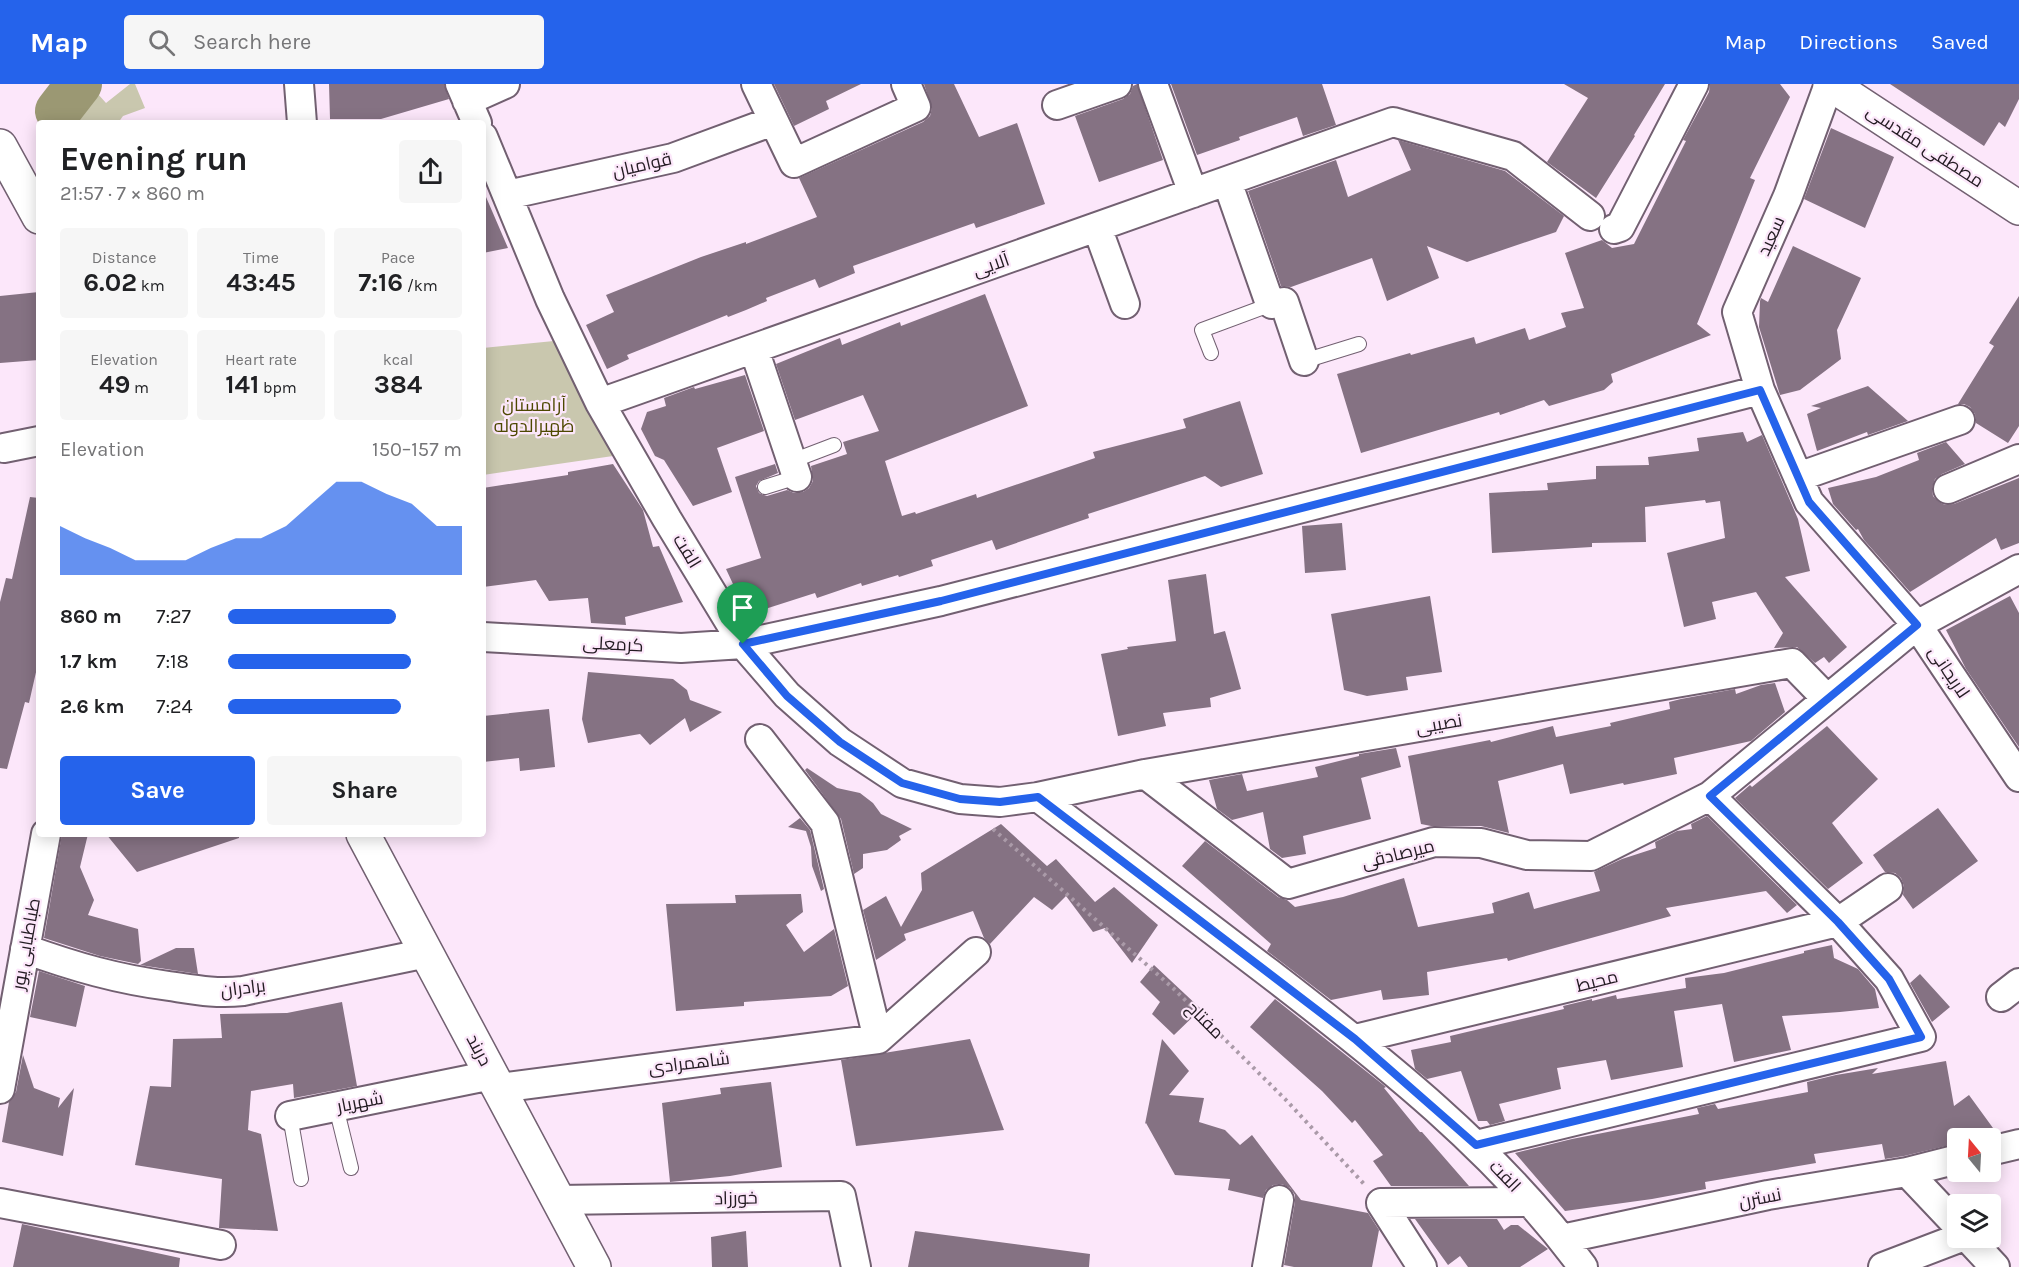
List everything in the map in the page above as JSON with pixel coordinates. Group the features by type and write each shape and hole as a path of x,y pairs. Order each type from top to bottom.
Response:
{"main road":[{"name":"مصطفی مقدسی","path":"1830,84 2019,208"},
{"path":"0,146 36,212"},
{"name":"دربند","path":"365,837 594,1267"}],"street":[{"path":"299,84 302,120"},
{"path":"468,103 505,84"},
{"path":"756,84 794,163 916,107 906,84"},
{"path":"1057,105 1117,84"},
{"path":"1154,84 1193,193"},
{"name":"آلایی","path":"600,402 1393,122 1514,156 1602,222 1620,227 1694,84"},
{"name":"سعید","path":"1760,390 1737,312 1788,196 1830,84"},
{"name":"قوامیان","path":"507,195 673,158 773,121"},
{"name":"الفت","path":"486,144 550,299 600,402 667,519 743,644 787,696 840,742 902,783 960,799 1000,802 1038,797 1355,1039 1476,1145 1530,1202 1583,1267"},
{"path":"1227,181 1269,301 1272,304 1284,302 1304,361"},
{"path":"1097,227 1125,304"},
{"path":"754,349 795,469"},
{"name":"لاریجانی","path":"1760,390 1809,502 1917,625 2019,777"},
{"name":"کرمعلی","path":"486,637 681,648 743,644 953,598 1760,390"},
{"path":"1798,477 1960,420"},
{"path":"4,448 36,442"},
{"path":"1948,489 2019,459"},
{"path":"1476,1145 1921,1037 1889,979 1838,922 1710,796 1917,625 2019,569"},
{"name":"نصیبی","path":"1038,797 1145,774 1792,663 1827,699"},
{"path":"760,740 825,823 878,1039 976,952"},
{"name":"میرصادقی","path":"1145,774 1288,884 1434,842 1481,843 1527,855 1591,856 1710,796"},
{"name":"طباطبایی پور","path":"0,1089 9,984 26,949 45,837"},
{"path":"1838,922 1888,888"},
{"name":"محیط","path":"1355,1039 1838,922"},
{"name":"برادران","path":"26,949 70,966 123,980 219,993 243,991 427,953"},
{"name":"شاهمرادی","path":"495,1082 878,1039"},
{"name":"شهریار","path":"290,1116 495,1082"},
{"path":"2001,1148 2019,1144"},
{"name":"نسترن","path":"1562,1239 1768,1196 1907,1172 1947,1162"},
{"path":"1907,1172 1947,1214"},
{"name":"خورزاد","path":"558,1200 841,1196 856,1267"},
{"path":"1267,1267 1279,1200"},
{"path":"1382,1203 1530,1202"},
{"path":"0,1203 221,1245"},
{"path":"1382,1203 1422,1267"},
{"path":"1883,1267 1947,1243"},
{"path":"1977,1248 1995,1267"}],"lane":[{"path":"1211,353 1202,330 1272,304"},
{"path":"1304,361 1359,344"},
{"path":"765,487 834,445"},
{"path":"336,1107 351,1168"},
{"name":"شهریار","path":"290,1116 301,1179"}],"path":[{"name":"مفتاح","path":"960,799 1173,988 1284,1099 1382,1203"}],"green space":[{"path":"89,84 106,103 130,84 135,84 145,108 123,116 120,120 58,120"},
{"name":"آرامستان ظهیرالدوله","path":"554,341 613,456 486,475 486,348"}],"building":[{"path":"329,84 444,84 449,99 381,119 330,119"},
{"path":"774,84 861,84 826,101 829,109 794,126"},
{"path":"924,84 954,84 979,137 1017,123 1045,204 976,228 974,223 853,266 855,273 819,288 815,279 766,298 767,301 746,310 728,317 727,315 627,355 629,359 607,369 586,325 614,312 606,295 701,257 746,242 746,244 817,217 799,178 923,122 930,116 932,108"},
{"path":"1137,84 1163,160 1099,182 1075,116 1123,99"},
{"path":"1171,84 1322,84 1336,125 1303,136 1297,117 1239,137 1240,140 1197,155"},
{"path":"1564,84 1665,84 1596,198 1547,162 1588,98"},
{"path":"1710,84 1780,84 1790,97 1750,178 1755,180 1697,324 1711,335 1611,374 1613,382 1604,390 1549,406 1544,400 1500,415 1499,412 1361,453 1337,374 1474,337 1476,344 1525,328 1529,340 1566,327 1561,313 1584,308 1565,253 1602,240 1612,248 1634,244 1686,141 1683,140 1709,92"},
{"path":"1890,84 2019,84 2019,99 2005,127 1999,122 1984,146"},
{"path":"1831,128 1894,157 1865,228 1804,199"},
{"path":"1398,140 1505,171 1564,216 1556,232 1467,262 1427,246 1439,278 1387,301 1372,258 1291,287 1281,286 1248,191 1336,160 1348,197 1411,170"},
{"path":"486,197 508,248 486,252"},
{"path":"1793,246 1861,278 1837,330 1841,359 1800,390 1780,395 1759,327 1760,301 1761,298 1768,302"},
{"path":"36,292 36,360 0,363 0,296"},
{"path":"985,294 1028,406 885,461 902,516 915,512 916,514 976,494 977,498 1095,458 1093,452 1186,428 1183,419 1240,401 1263,474 1221,487 1205,476 1088,514 1089,518 996,550 992,540 931,560 933,566 899,577 898,575 862,586 861,583 817,598 815,593 756,612 739,597 726,569 761,558 735,477 775,464 778,473 759,481 756,486 759,493 767,496 787,490 794,493 803,492 813,481 811,466 847,454 843,442 879,431 863,395 795,420 776,364 840,338 842,345 900,322 901,326"},
{"path":"2019,296 2019,426 2008,443 1976,423 1975,414 1970,407 1958,404 1994,346 1989,343"},
{"path":"745,375 764,431 717,448 732,492 693,506 664,460 655,456 641,429 647,412 666,406 664,398 694,387 695,389"},
{"path":"1868,386 1908,421 1868,435 1867,432 1817,451 1807,414 1821,408 1811,406"},
{"path":"1743,432 1747,442 1762,435 1798,519 1810,571 1785,577 1847,647 1829,663 1824,657 1815,663 1797,647 1774,648 1783,633 1756,592 1712,602 1716,619 1684,627 1667,553 1725,538 1720,501 1706,503 1705,500 1645,507 1646,542 1592,543 1592,547 1492,553 1489,493 1548,490 1547,483 1596,479 1596,466 1649,465 1648,457 1699,451 1697,438"},
{"path":"1946,442 1965,464 1935,479 1932,488 1933,496 1945,505 1954,504 2019,478 2019,543 2001,550 1996,538 1910,592 1864,540 1858,529 1856,530 1833,504 1828,488 1876,477 1919,460 1917,453"},
{"path":"613,464 643,510 653,547 659,546 683,602 625,617 626,625 591,623 588,598 549,601 536,580 486,587 486,488 568,475 568,472"},
{"path":"30,497 36,498 36,672 29,703 25,702 7,769 0,768 0,602 6,578 12,579"},
{"path":"1342,523 1346,570 1305,573 1302,526"},
{"path":"1206,574 1214,634 1225,631 1241,689 1210,698 1211,707 1163,713 1166,726 1118,736 1101,654 1128,649 1127,647 1176,641 1168,580"},
{"path":"1430,596 1442,672 1406,677 1408,690 1367,696 1344,690 1331,614"},
{"path":"2010,596 2019,613 2019,747 1966,669 1946,630"},
{"path":"588,672 673,679 687,690 690,700 722,712 690,732 685,718 650,745 640,734 588,743 582,719"},
{"path":"1775,683 1785,712 1751,741 1674,758 1677,774 1570,794 1563,764 1498,781 1509,833 1481,826 1421,824 1408,756 1490,740 1491,742 1553,726 1556,737 1611,726 1610,723 1670,709 1669,702 1681,699 1735,689 1736,694 1761,685"},
{"path":"549,709 555,767 520,771 519,758 486,762 486,716"},
{"path":"1827,726 1878,779 1832,823 1863,863 1828,889 1735,798 1750,785 1752,787"},
{"path":"1396,748 1401,767 1361,778 1371,819 1303,836 1306,854 1282,858 1270,849 1263,812 1232,820 1217,809 1209,780 1242,774 1247,791 1318,777 1315,767 1359,756 1359,754"},
{"path":"807,768 837,788 860,793 873,803 881,814 912,829 899,836 901,840 887,850 863,854 863,868 854,874 841,819 805,770"},
{"path":"1938,808 1978,861 1913,909 1903,895 1904,886 1901,878 1895,873 1885,872 1873,855"},
{"path":"1707,816 1797,905 1787,913 1766,891 1666,908 1671,916 1508,961 1507,958 1427,972 1429,995 1383,1000 1381,990 1331,1000 1267,951 1271,944 1182,866 1205,841 1278,897 1287,900 1295,907 1343,897 1404,878 1418,927 1494,913 1492,903 1529,892 1534,909 1600,891 1594,872 1622,859 1656,848 1655,842 1677,831 1692,829 1691,824"},
{"path":"800,818 810,830 824,889 821,891 812,866 811,847 806,831 788,827"},
{"path":"1001,824 1047,866 1056,859 1095,902 1114,887 1158,925 1132,963 1105,928 1093,932 1066,896 1052,910 1034,897 990,944 984,938 973,911 904,934 906,940 876,960 863,910 886,896 901,927 922,890 921,873"},
{"path":"61,837 87,837 80,867 94,900 88,915 138,929 141,961 138,964 100,956 44,938"},
{"path":"108,837 239,837 239,838 137,872"},
{"path":"801,894 803,912 786,925 804,952 834,929 848,986 831,996 744,1002 744,1006 676,1011 666,904 736,903 735,895"},
{"path":"1832,945 1834,958 1858,969 1875,989 1879,1008 1782,1016 1791,1050 1734,1062 1722,1004 1674,1011 1683,1067 1611,1080 1606,1060 1557,1068 1561,1089 1499,1104 1505,1121 1490,1125 1487,1121 1478,1121 1461,1071 1427,1079 1415,1069 1411,1050 1451,1042 1450,1036 1564,1009 1563,1006 1592,999 1592,1001 1616,995 1617,999 1686,988 1685,978 1724,973"},
{"path":"176,948 194,948 198,974 140,965"},
{"path":"1154,965 1201,1009 1174,1035 1152,1014 1160,1002 1140,982"},
{"path":"39,971 85,986 76,1027 30,1017"},
{"path":"1920,974 1950,1007 1932,1022 1910,983"},
{"path":"1275,999 1386,1087 1384,1088 1420,1132 1469,1186 1391,1186 1373,1161 1383,1155 1355,1120 1352,1123 1322,1091 1250,1027"},
{"path":"342,1002 357,1086 294,1098 293,1084 251,1091 248,1130 261,1134 278,1231 219,1228 222,1179 135,1165 150,1086 171,1087 173,1039 222,1038 220,1014 287,1013"},
{"path":"970,1039 1004,1130 856,1146 841,1060"},
{"path":"1162,1039 1189,1071 1169,1095 1204,1098 1199,1122 1225,1130 1240,1145 1252,1135 1301,1200 1368,1213 1379,1230 1372,1267 1284,1265 1295,1195 1290,1188 1282,1184 1273,1185 1266,1190 1263,1198 1228,1190 1230,1179 1175,1175 1145,1124"},
{"path":"23,1055 34,1088 60,1098 58,1108 74,1088 63,1156 2,1142 9,1102 16,1092"},
{"path":"1946,1061 1954,1106 1969,1095 1993,1128 1947,1128 1947,1146 1904,1156 1885,1159 1882,1144 1814,1154 1816,1163 1705,1182 1706,1189 1565,1211 1515,1153 1572,1139 1699,1114 1697,1108 1715,1104 1718,1109 1808,1092 1807,1082 1878,1068 1872,1074"},
{"path":"771,1082 782,1167 730,1176 670,1182 662,1103 721,1094 720,1088"},
{"path":"1415,1219 1497,1219 1504,1230 1511,1225 1518,1225 1548,1249 1520,1267 1468,1267 1460,1256 1448,1265"},
{"path":"22,1224 180,1258 179,1267 13,1267"},
{"path":"746,1231 748,1267 712,1267 711,1237"},
{"path":"915,1231 1090,1254 1089,1267 908,1267"}],"waterway":[{"path":"58,111 79,84"}],"route":[{"path":"1760,390 1809,502 1917,625 1710,796 1838,922 1889,979 1921,1037 1476,1145 1355,1039 1038,797 1000,802 960,799 902,783 840,742 787,696 743,644 941,601 1760,390"}]}
